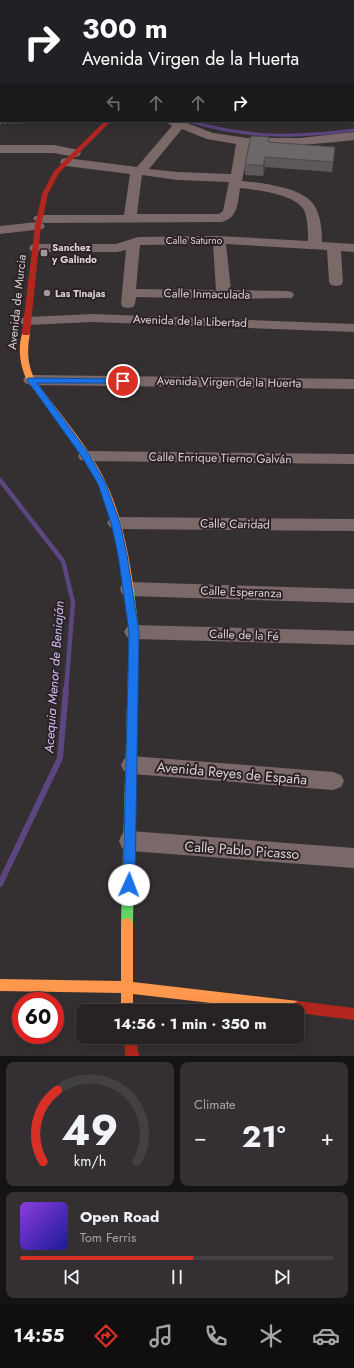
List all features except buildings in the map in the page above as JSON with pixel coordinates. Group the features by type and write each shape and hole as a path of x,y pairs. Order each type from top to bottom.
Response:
{"main road":[{"name":"Avenida de Murcia","path":"107,122 56,172 48,185 39,222 27,321 24,361 31,380 86,456 102,484 116,523 129,588 134,632 127,1004"},
{"path":"0,985 126,987 354,1014"},
{"path":"131,1044 132,1056"}],"street":[{"path":"0,0 6,0"},
{"path":"130,218 136,174 176,123 210,135 241,141 287,143 354,136"},
{"path":"0,230 39,222 130,218 222,218 229,212 243,145 241,141"},
{"path":"0,149 54,149 75,152"},
{"path":"66,162 138,172 235,181 281,192 296,197 308,206 314,220 316,239 315,245"},
{"path":"219,240 224,295"},
{"name":"Calle Saturno","path":"36,248 117,248 138,241 219,240 240,240 354,248"},
{"path":"128,319 128,293 133,243"},
{"path":"334,247 336,282"},
{"name":"Calle Inmaculada","path":"128,293 287,295"},
{"name":"Avenida de la Libertad","path":"27,321 93,318 354,328"},
{"name":"Avenida Virgen de la Huerta","path":"31,380 354,384"},
{"name":"Calle Enrique Tierno Galván","path":"86,456 354,459"},
{"name":"Calle Caridad","path":"116,523 354,525"},
{"name":"Calle Esperanza","path":"129,588 354,596"},
{"name":"Calle de la Fé","path":"134,632 354,638"},
{"name":"Avenida Reyes de España","path":"132,765 333,781"},
{"name":"Calle Pablo Picasso","path":"130,841 354,858"}],"path":[{"path":"0,123 34,122"}],"waterway":[{"path":"192,122 231,131 271,135 333,133 354,130"},
{"name":"Acequia Menor de Beniaján","path":"0,480 63,561 73,602 66,690"},
{"name":"Acequia Menor de Beniaján","path":"0,884 60,758 66,689"}],"traffic: fast":[{"path":"127,923 134,632 129,591"}],"traffic: slow":[{"path":"26,333 24,357 26,368 31,380 87,456 108,497 120,536 129,591"},
{"path":"127,923 127,1004"},
{"path":"0,985 126,987 272,1004"}],"traffic: jam":[{"path":"26,333 38,226 45,194 56,172 107,122"},
{"path":"304,1008 354,1014"},
{"path":"131,1044 132,1056"}],"place":[{"name":"Sanchez y Galindo","path":"44,253"},
{"name":"Las Tinajas","path":"47,293"}],"route":[{"path":"123,381 31,380 86,456 102,484 116,523 123,555 129,588 134,632 129,885"}]}
